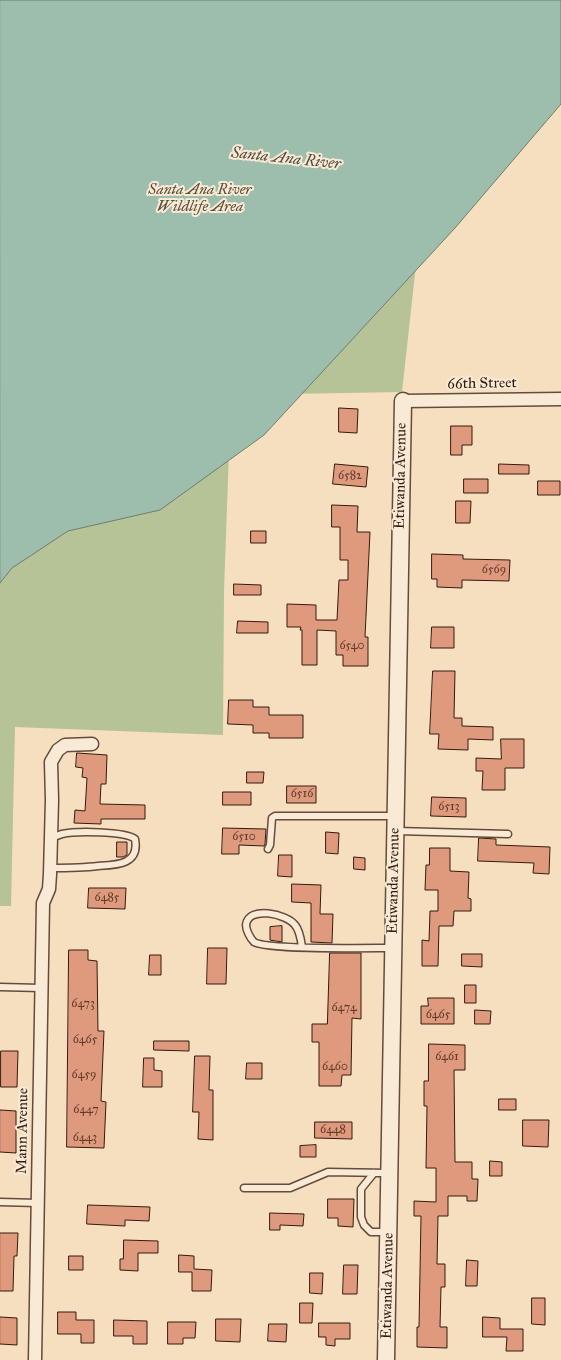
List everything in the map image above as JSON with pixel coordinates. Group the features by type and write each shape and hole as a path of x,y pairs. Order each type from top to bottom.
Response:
{"street":[{"name":"66th Street","path":"403,401 561,399"},
{"name":"Etiwanda Avenue","path":"386,1360 389,1232 382,1173 393,948 403,401"},
{"name":"Mann Avenue","path":"35,1360 43,903 49,889 51,762 58,750 65,745 92,744"}],"lane":[{"path":"268,849 272,818 275,816 395,823 508,834"},
{"path":"50,868 115,866 128,861 134,855 136,846 135,839 132,836 122,835 77,833 61,834 51,839"},
{"path":"302,947 296,926 287,918 276,914 257,914 249,918 246,925 249,935 255,942 269,946 302,947 393,948"},
{"path":"0,987 41,988"},
{"path":"244,1188 290,1188 328,1172 382,1173"},
{"path":"382,1173 361,1189 360,1217 364,1225 371,1232 389,1232"},
{"path":"0,1202 38,1203"}],"green space":[{"name":"Santa Ana River","path":"0,0 442,28 402,392 231,395 224,591 223,735 15,727 11,906 0,906"}],"water":[{"name":"Santa Ana River","path":"0,0 561,0 561,104 455,228 264,435 160,510 68,531 12,568 0,583"}],"building":[{"path":"339,408 358,409 357,433 339,432"},
{"path":"451,426 472,426 472,445 462,445 462,455 451,455"},
{"path":"335,464 368,467 366,487 333,484"},
{"path":"499,464 529,465 529,474 499,474"},
{"path":"464,479 488,479 488,493 464,493"},
{"path":"538,481 560,481 560,495 538,495"},
{"path":"456,501 471,501 470,523 456,523"},
{"path":"332,505 358,506 357,532 370,532 365,637 368,637 368,666 343,666 343,655 336,655 336,631 317,630 317,665 302,665 301,627 287,627 287,604 316,605 316,620 337,620 339,580 348,580 348,560 340,560 340,527 332,527"},
{"path":"251,531 266,531 266,543 251,543"},
{"path":"432,554 463,555 463,559 510,560 509,581 462,580 462,588 437,587 437,579 432,579"},
{"path":"234,584 261,585 261,595 234,595"},
{"path":"238,621 268,622 268,633 237,633"},
{"path":"432,627 454,627 454,648 431,648"},
{"path":"433,671 455,671 454,718 462,718 462,726 493,727 493,740 468,739 468,750 438,749 439,734 430,734"},
{"path":"229,700 253,700 253,707 269,707 269,715 303,715 303,738 269,738 269,733 253,733 253,725 228,724"},
{"path":"501,739 524,739 524,768 505,768 505,790 482,790 483,771 476,771 476,758 501,759"},
{"path":"77,753 107,755 106,784 101,784 100,804 145,805 145,819 101,819 101,824 74,823 75,810 85,811 87,778 82,777 83,768 76,767"},
{"path":"247,772 264,772 263,783 247,783"},
{"path":"287,786 316,786 316,803 287,803"},
{"path":"223,792 251,792 251,805 223,805"},
{"path":"432,797 466,798 466,817 431,816"},
{"path":"223,828 266,829 265,844 264,846 239,845 239,854 222,854"},
{"path":"326,832 339,833 338,854 326,853"},
{"path":"479,838 496,839 496,845 550,847 549,874 533,873 534,863 478,861"},
{"path":"117,842 127,842 127,855 117,857"},
{"path":"430,848 450,848 450,871 469,872 468,898 471,899 471,911 454,911 453,926 439,926 438,966 422,966 422,940 429,941 430,911 438,911 438,890 425,890 426,865 429,865"},
{"path":"279,855 292,855 292,877 278,876"},
{"path":"354,857 365,858 365,870 354,869"},
{"path":"292,884 321,885 320,914 333,914 332,943 311,942 311,903 292,902"},
{"path":"89,888 126,888 125,909 88,908"},
{"path":"282,926 282,942 270,940 270,927"},
{"path":"208,948 227,948 226,984 207,984"},
{"path":"69,950 88,950 88,960 97,961 98,1031 104,1031 101,1101 106,1102 104,1148 67,1147"},
{"path":"330,953 361,953 361,1019 352,1018 351,1075 342,1075 341,1086 319,1086 319,1042 312,1042 312,1024 327,1024"},
{"path":"462,954 482,954 482,967 462,966"},
{"path":"150,955 161,955 161,975 149,975"},
{"path":"465,985 476,985 476,1003 465,1003"},
{"path":"428,998 454,998 454,1024 421,1024 421,1006 428,1006"},
{"path":"475,1010 491,1011 490,1024 475,1024"},
{"path":"154,1041 189,1041 189,1051 154,1050"},
{"path":"429,1044 465,1045 465,1070 454,1070 455,1162 472,1162 472,1179 478,1179 477,1201 467,1201 467,1196 448,1196 448,1216 438,1216 437,1264 445,1264 445,1287 441,1287 440,1327 447,1327 447,1348 417,1347 421,1216 414,1216 414,1201 436,1202 436,1168 426,1168 427,1106 424,1106 424,1081 428,1081"},
{"path":"1,1051 18,1051 17,1087 1,1087"},
{"path":"195,1056 210,1056 209,1090 213,1090 213,1140 198,1139 199,1112 193,1112"},
{"path":"144,1058 154,1058 154,1070 162,1071 162,1087 143,1087"},
{"path":"247,1063 262,1063 262,1079 246,1079"},
{"path":"499,1099 516,1099 516,1110 499,1110"},
{"path":"0,1110 16,1111 16,1153 0,1152"},
{"path":"523,1120 549,1120 548,1147 523,1146"},
{"path":"315,1122 352,1122 352,1139 315,1138"},
{"path":"316,1145 316,1157 300,1157 300,1146"},
{"path":"490,1161 502,1162 502,1176 490,1176"},
{"path":"328,1199 354,1199 353,1227 338,1226 338,1218 328,1218"},
{"path":"88,1205 150,1207 149,1221 125,1220 125,1226 87,1224"},
{"path":"270,1213 304,1214 303,1226 280,1225 280,1230 270,1230"},
{"path":"0,1233 18,1233 17,1256 14,1256 13,1291 0,1291"},
{"path":"124,1240 158,1241 158,1253 138,1253 138,1271 120,1270 120,1259 123,1259"},
{"path":"179,1255 194,1256 194,1269 212,1270 211,1291 192,1291 192,1272 179,1272"},
{"path":"69,1256 83,1256 83,1270 69,1270"},
{"path":"467,1260 478,1261 477,1286 466,1286"},
{"path":"344,1265 358,1265 357,1294 343,1294"},
{"path":"310,1273 323,1273 322,1294 310,1293"},
{"path":"532,1298 545,1298 545,1325 532,1324"},
{"path":"300,1303 313,1303 312,1323 300,1323"},
{"path":"58,1312 76,1312 76,1320 94,1320 94,1343 81,1343 81,1334 58,1334"},
{"path":"0,1317 17,1318 17,1345 0,1344"},
{"path":"483,1317 500,1318 500,1329 523,1329 523,1351 506,1351 507,1337 483,1337"},
{"path":"216,1319 241,1319 240,1342 216,1341"},
{"path":"114,1320 147,1321 147,1344 133,1344 133,1336 114,1336"},
{"path":"168,1322 196,1322 195,1338 183,1338 183,1344 168,1344"},
{"path":"319,1323 350,1323 350,1339 335,1339 335,1346 326,1345 326,1337 319,1337"},
{"path":"269,1324 287,1324 286,1342 268,1341"}],"park label":[{"name":"Santa Ana River Wildlife Area","path":"200,198"}]}
